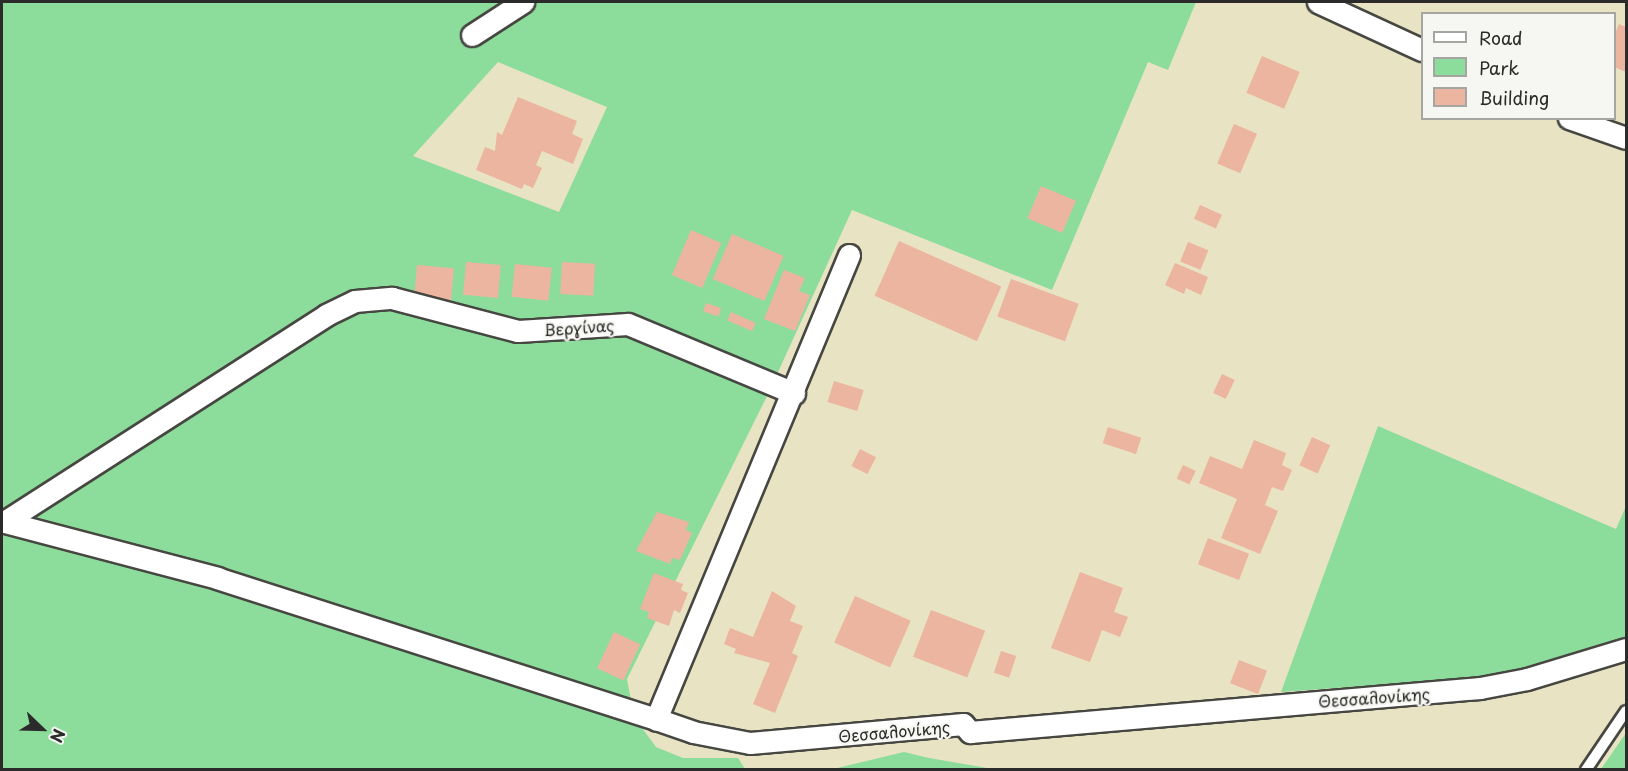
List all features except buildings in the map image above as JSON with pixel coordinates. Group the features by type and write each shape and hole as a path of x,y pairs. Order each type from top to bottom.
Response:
{"street":[{"path":"472,35 523,2"},
{"path":"1318,2 1421,50"},
{"path":"1575,120 1626,138"},
{"path":"3,522 218,578 656,719 794,393 849,255"},
{"name":"Βεργίνας","path":"3,522 326,315 355,301 392,298 518,331 628,324 794,393"},
{"name":"Θεσσαλονίκης","path":"656,719 693,732 750,744 963,724 970,732 1480,688 1527,679 1626,649"}],"lane":[{"path":"1586,770 1626,711"}],"green space":[{"path":"2,2 1196,2 1168,70 1148,62 1052,290 852,210 768,394 627,679 634,717 656,747 683,758 738,758 745,769 2,770","holes":["498,62 607,107 559,212 413,156"]},
{"path":"1378,426 1616,529 1626,506 1626,639 1488,677 1281,692"},
{"path":"1626,733 1626,769 1601,769"},
{"path":"904,752 929,758 993,769 833,769"}]}
